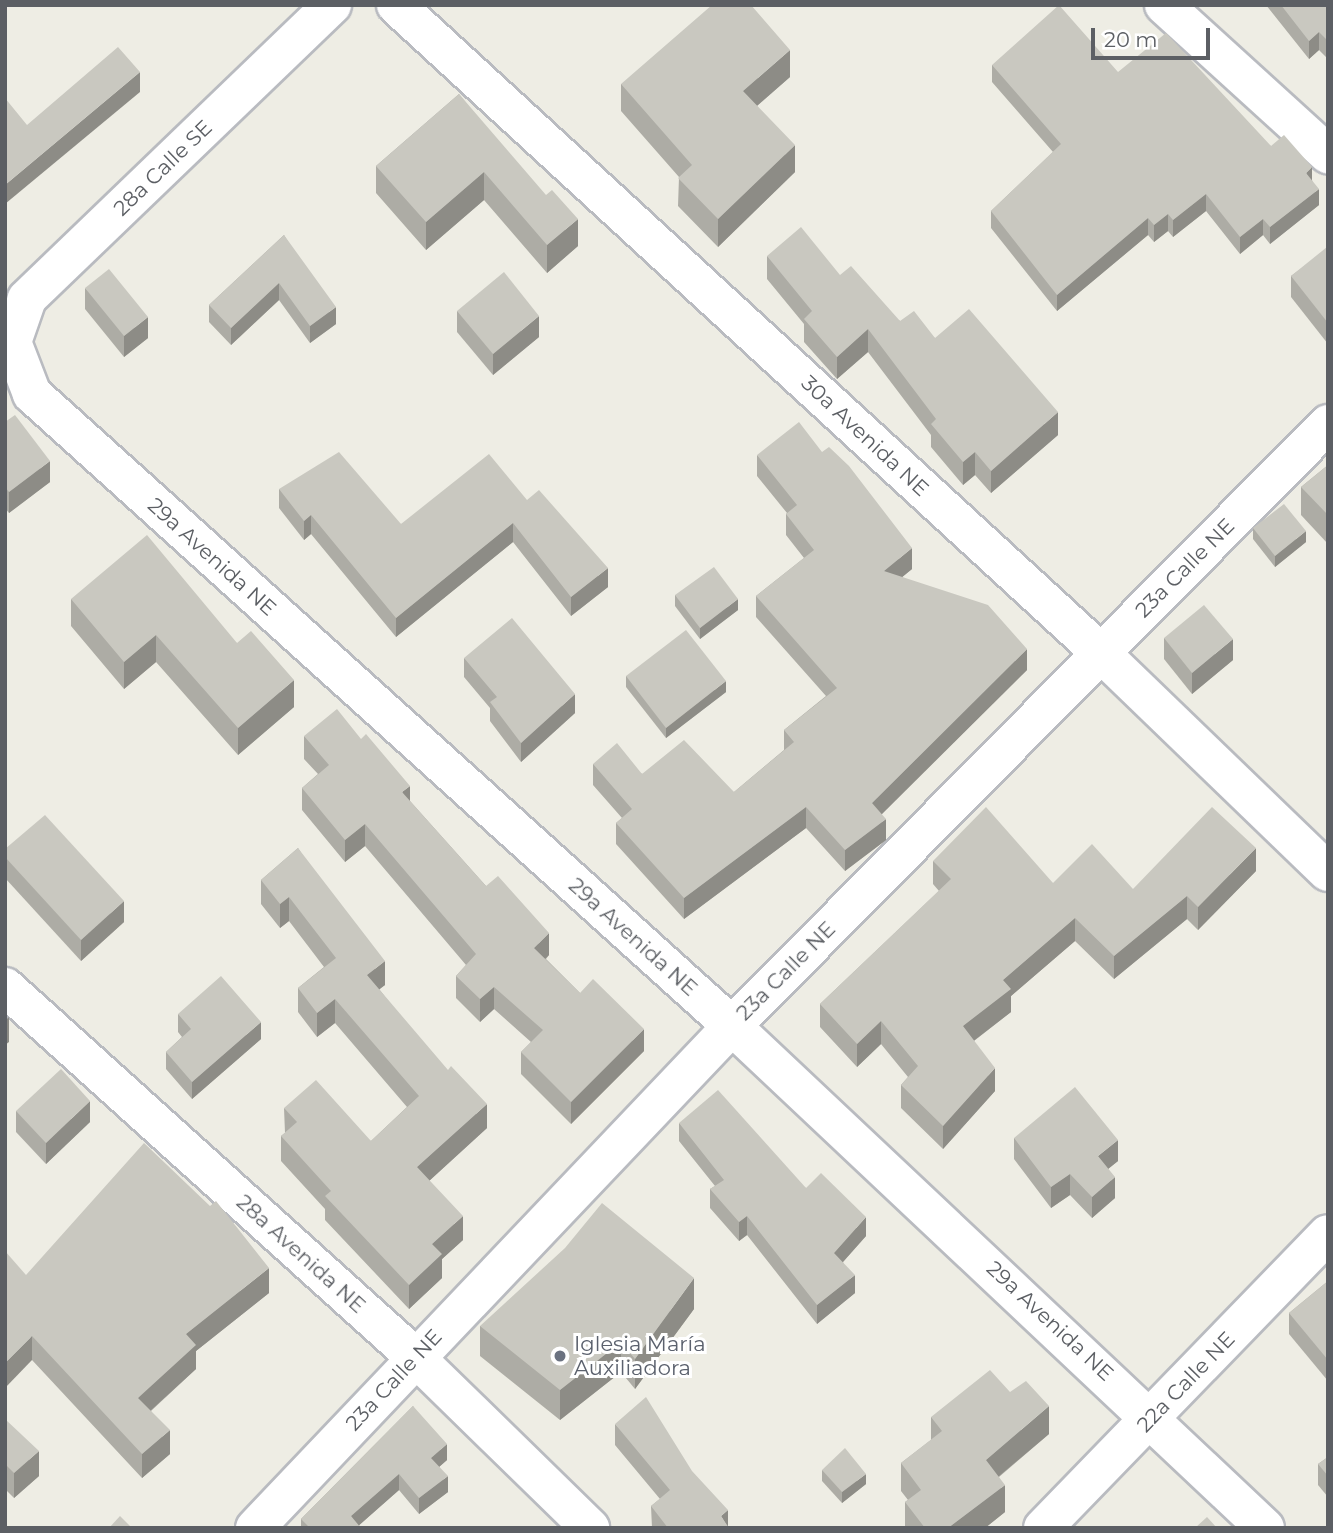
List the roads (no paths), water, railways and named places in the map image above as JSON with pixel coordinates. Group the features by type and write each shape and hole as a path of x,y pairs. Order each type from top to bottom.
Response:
{"street":[{"name":"28a Calle SE","path":"12,342 27,299 332,5"},
{"name":"30a Avenida NE","path":"396,5 1101,653 1328,872"},
{"path":"1164,5 1328,154"},
{"name":"29a Avenida NE","path":"12,342 32,394 732,1026 1153,1417 1265,1528"},
{"name":"23a Calle NE","path":"255,1528 732,1026 1328,424"},
{"name":"28a Avenida NE","path":"5,986 415,1357 590,1528"},
{"name":"22a Calle NE","path":"1043,1528 1328,1234"}],"place":[{"name":"Iglesia María Auxiliadora","path":"560,1356"}]}
